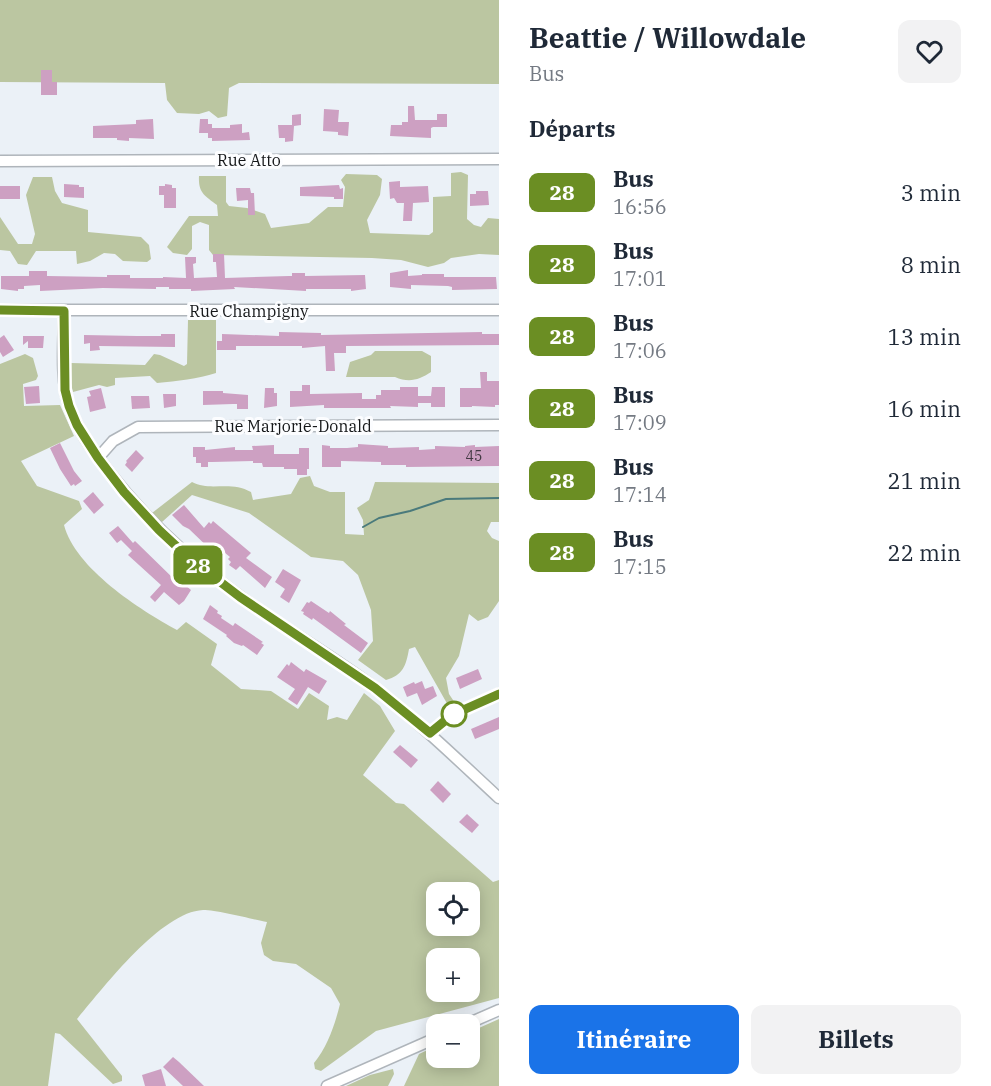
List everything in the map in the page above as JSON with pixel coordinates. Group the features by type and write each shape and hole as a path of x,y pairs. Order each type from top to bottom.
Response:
{"street":[{"name":"Rue Atto","path":"0,161 499,159"},
{"name":"Rue Champigny","path":"0,310 499,310"},
{"path":"64,311 65,390 69,406 77,425 98,458 141,512 189,558 240,597 375,688 430,733 499,798"},
{"name":"Rue Marjorie-Donald","path":"98,458 113,441 138,427 499,425"},
{"path":"430,733 452,715 499,694"},
{"path":"480,1018 499,1010"},
{"path":"327,1086 426,1042"}],"green space":[{"path":"0,0 499,0 499,84 239,83 229,88 227,116 218,118 209,111 199,114 177,113 167,100 165,83 0,82"},
{"path":"461,172 468,175 467,219 481,227 488,218 499,219 499,255 479,254 451,258 444,263 428,267 401,260 372,258 213,255 209,250 209,225 200,222 192,226 192,249 187,255 173,253 167,247 189,216 218,216 217,205 201,190 199,176 226,176 226,202 229,206 247,208 265,214 271,228 309,223 328,207 343,207 345,187 341,180 346,174 377,175 382,179 380,195 367,220 370,233 429,235 433,232 433,197 451,196 451,173"},
{"path":"33,177 52,177 55,191 62,203 88,210 88,232 141,237 149,245 151,259 147,262 123,261 115,254 104,253 90,261 77,264 76,251 36,251 27,265 18,264 10,251 0,250 0,217 18,244 32,244 35,234 26,195"},
{"path":"188,320 216,320 216,373 157,383 150,376 115,378 115,385 107,387 99,385 73,392 71,363 145,365 154,354 184,366 187,364"},
{"path":"375,351 422,351 431,356 431,372 418,379 409,380 395,377 346,377 350,362 371,355"},
{"path":"25,354 33,358 38,376 36,380 23,384 24,406 60,405 74,436 21,461 37,486 79,501 82,509 64,525 70,541 95,572 128,599 162,622 177,630 186,622 217,644 211,665 241,689 271,691 298,709 309,693 329,706 327,720 337,717 347,720 364,693 380,706 395,731 363,775 396,803 404,804 493,882 499,880 499,998 439,1014 426,1014 426,1018 376,1031 321,1071 315,1069 314,1063 330,1035 340,1004 331,988 296,964 273,961 264,955 261,943 267,922 203,910 187,914 169,923 152,937 134,953 77,1019 122,1076 122,1081 113,1084 60,1034 55,1033 48,1086 0,1086 0,364"},
{"path":"310,476 314,486 330,492 345,492 345,534 364,535 363,520 357,508 369,500 375,482 499,483 499,522 491,522 487,531 492,538 499,541 499,601 488,617 478,621 469,614 459,656 446,678 449,694 455,703 449,707 415,647 409,649 405,665 400,672 386,680 358,660 373,641 371,610 358,575 343,561 311,557 249,513 192,495 162,522 157,520 152,513 192,482 206,486 243,489 251,492 253,500 291,494 300,478"},
{"path":"499,1019 499,1086 404,1086 419,1054 426,1051 426,1068 480,1068 480,1028"},
{"path":"393,1069 394,1074 388,1086 346,1086 370,1075"}],"building":[{"path":"41,70 52,70 52,82 57,82 57,95 41,95"},
{"path":"408,106 414,106 415,120 437,120 437,114 447,114 447,127 431,128 431,138 390,136 391,125 402,125 402,122 408,122"},
{"path":"324,109 339,110 338,122 349,122 348,136 338,135 338,132 323,131"},
{"path":"301,114 301,125 294,126 293,141 285,142 285,138 279,138 278,125 292,125 292,115"},
{"path":"153,119 154,139 129,138 129,141 117,140 117,138 93,138 93,126 136,124 136,120"},
{"path":"200,119 208,119 208,124 212,124 212,128 230,128 230,125 242,124 242,133 249,132 250,140 212,141 212,138 208,138 208,133 199,133"},
{"path":"400,181 400,187 428,186 429,202 413,203 412,221 403,221 404,203 397,203 394,198 390,199 389,182"},
{"path":"64,184 84,187 84,198 64,197"},
{"path":"165,184 176,188 176,208 164,208 164,195 159,195 159,186 165,186"},
{"path":"339,185 340,189 343,188 343,199 300,196 300,187"},
{"path":"0,186 20,186 20,199 0,199"},
{"path":"236,188 250,188 251,193 254,193 255,215 248,215 248,200 237,201"},
{"path":"476,191 488,191 489,205 470,206 470,194 476,194"},
{"path":"213,254 224,254 225,278 292,276 292,273 305,273 305,276 365,275 366,289 351,291 351,289 306,289 306,291 234,287 235,289 191,291 191,289 156,287 156,289 103,288 40,291 40,285 24,286 24,289 18,289 18,291 1,289 1,276 29,276 29,271 47,271 47,276 130,275 130,278 186,278 185,257 196,257 196,263 193,264 194,278 217,277"},
{"path":"408,270 408,276 444,274 444,277 496,277 497,289 452,290 452,287 448,286 411,285 411,289 390,287 390,273"},
{"path":"279,332 321,333 321,335 482,332 482,334 499,334 499,345 346,346 346,353 334,353 335,371 326,371 325,346 302,348 302,346 236,346 236,350 217,350 217,341 222,341 222,334 279,336"},
{"path":"161,334 175,334 175,347 99,346 100,350 90,351 90,343 84,344 84,335 161,336"},
{"path":"4,335 14,350 3,357 0,352 0,338"},
{"path":"23,336 44,336 43,348 28,348 28,341 23,345"},
{"path":"480,372 487,372 487,381 499,381 499,405 460,407 460,388 481,388"},
{"path":"302,385 310,385 310,394 362,393 362,399 376,399 376,395 381,395 381,390 400,390 400,387 418,387 418,396 431,396 432,387 445,387 445,407 431,407 431,403 418,403 418,407 390,406 391,408 324,408 324,405 290,407 290,391 302,391"},
{"path":"39,386 40,403 26,404 24,387"},
{"path":"101,388 106,408 90,412 87,397 91,396 89,391"},
{"path":"265,388 274,388 274,393 277,393 277,406 264,408"},
{"path":"203,391 248,395 248,409 237,409 237,404 203,405"},
{"path":"163,394 176,394 176,406 164,408"},
{"path":"131,396 149,396 150,408 132,409"},
{"path":"60,443 74,471 82,481 75,486 74,484 71,486 50,448"},
{"path":"358,444 388,446 388,448 419,447 419,450 435,449 435,446 499,446 499,466 406,467 406,465 381,465 381,462 341,461 341,467 322,467 322,445 330,446 330,448 347,448 358,447"},
{"path":"274,445 274,454 299,454 299,448 309,448 307,475 297,475 297,469 263,467 262,463 253,463 253,461 208,462 208,467 201,467 201,463 196,463 196,457 193,457 193,447 205,447 205,450 235,447 235,450 253,450 252,446"},
{"path":"136,450 144,458 132,472 125,465"},
{"path":"93,492 104,505 94,514 83,501"},
{"path":"184,505 204,528 213,521 251,553 246,558 272,577 265,588 240,566 236,570 229,565 230,557 219,548 214,553 172,515"},
{"path":"118,526 133,543 135,541 177,582 179,580 191,590 184,601 179,605 164,592 155,602 150,597 161,585 128,555 132,551 121,540 117,543 109,533"},
{"path":"283,569 301,580 289,603 280,597 285,589 275,582"},
{"path":"311,601 329,613 330,611 368,643 361,653 313,618 312,620 303,614 304,612 301,611 307,602"},
{"path":"210,605 218,611 221,618 233,626 235,623 263,642 261,643 264,645 257,655 243,645 234,643 227,635 203,619"},
{"path":"291,662 304,672 306,669 327,681 319,694 308,687 297,705 288,699 295,689 277,677"},
{"path":"478,669 482,679 460,689 456,678"},
{"path":"422,681 425,689 433,686 437,696 422,705 417,693 407,697 403,687"},
{"path":"499,717 499,729 475,739 471,729"},
{"path":"400,745 418,760 411,768 393,752"},
{"path":"438,781 451,794 443,803 430,790"},
{"path":"467,814 479,825 472,833 459,822"},
{"path":"173,1057 204,1086 183,1086 163,1067"},
{"path":"161,1069 166,1086 145,1086 142,1075"}],"waterway":[{"path":"363,527 379,518 446,499 499,498"}],"bus line":[{"name":"28","path":"0,310 64,311 65,390 77,425 98,458 141,512 189,558 230,590 375,688 430,733 452,715 499,694"}]}
